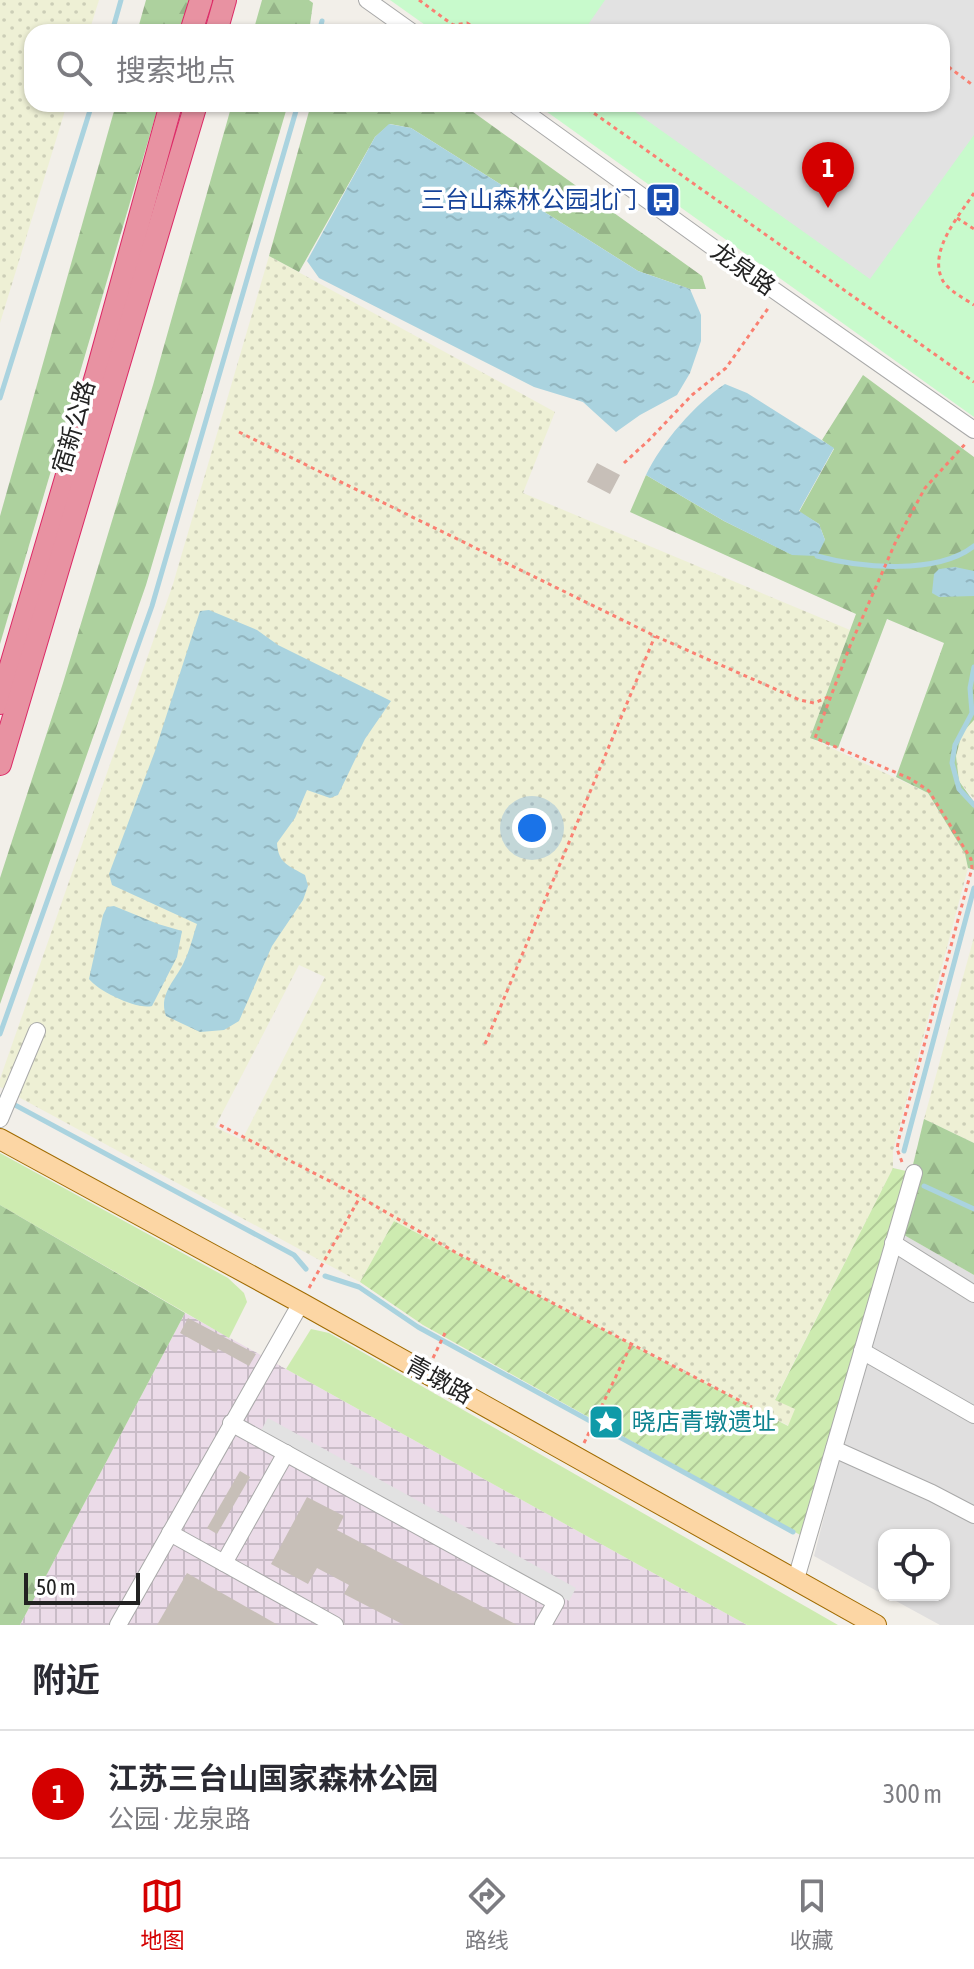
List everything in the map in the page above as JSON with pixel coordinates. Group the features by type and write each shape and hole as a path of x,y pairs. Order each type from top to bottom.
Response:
{"highway":[{"path":"194,24 201,0"},
{"path":"218,24 225,0"},
{"name":"宿新公路","path":"0,703 97,373 169,112"},
{"name":"宿新公路","path":"0,764 194,112"}],"main road":[{"name":"青墩路","path":"0,1139 301,1303 876,1625"}],"street":[{"path":"367,0 401,24"},
{"name":"龙泉路","path":"525,112 974,432"},
{"path":"5,1107 37,1031"},
{"path":"796,1579 914,1173"},
{"path":"893,1243 974,1294"},
{"path":"118,1625 301,1303"},
{"path":"862,1351 974,1415"},
{"path":"231,1423 556,1602 543,1625"},
{"path":"834,1449 974,1515"},
{"path":"224,1563 286,1453"},
{"path":"170,1533 335,1625"}],"path":[{"path":"419,0 452,24"},
{"path":"950,68 974,86"},
{"path":"592,112 974,382"},
{"path":"974,193 942,246 939,264 944,281 974,305"},
{"path":"957,218 974,229"},
{"path":"624,463 692,395 726,368 778,294"},
{"path":"239,432 655,636 800,700 814,703 831,696"},
{"path":"914,1173 899,1159 897,1149 972,868 971,859 929,791 911,779 815,738 878,578 925,488 974,432"},
{"path":"485,1044 655,636"},
{"path":"220,1125 752,1407"},
{"path":"301,1303 360,1197"},
{"path":"440,1343 445,1334"},
{"path":"590,1430 632,1344"}],"shaded area":[{"path":"605,0 974,0 974,135 870,279 635,112 950,112 950,24 588,24"},
{"path":"897,1231 974,1275 974,1625 940,1625 896,1601 950,1601 950,1529 878,1529 878,1592 814,1556"},
{"path":"185,1313 747,1625 20,1625"},
{"path":"268,1418 576,1588 569,1601 260,1432"}],"green space":[{"path":"0,0 99,0 92,24 24,24 24,112 65,112 0,323"},
{"path":"146,0 190,0 183,24 139,24"},
{"path":"262,0 309,0 313,3 310,24 255,24"},
{"path":"390,0 974,0 974,417 547,112 950,112 950,24 424,24"},
{"path":"114,112 157,112 0,644 0,516"},
{"path":"230,112 286,112 146,585 0,1004 0,878 153,385"},
{"path":"309,112 473,112 702,276 706,289 690,289 638,271 411,128 390,124 375,137 299,272 269,256"},
{"path":"269,256 555,412 523,493 850,630 810,738 928,793 965,854 968,868 893,1151 893,1168 775,1399 796,1409 789,1426 394,1221 360,1282 0,1087 0,1079 173,584","holes":["299,965 325,977 242,1140 215,1127"]},
{"path":"863,375 974,457 974,720 962,733 956,756 959,781 974,802 974,870 968,868 965,854 928,793 896,777 944,643 887,619 838,748 810,738 856,614 630,512 646,475 724,521 791,554 825,540 819,524 799,512 834,449 822,440"},
{"path":"974,720 974,799 959,781 956,756 962,732"},
{"path":"974,937 974,1143 924,1119"},
{"path":"924,1119 974,1143 974,1275 897,1231"},
{"path":"0,1153 228,1278 244,1293 247,1302 229,1338 0,1205"},
{"path":"893,1168 906,1171 802,1536 423,1325 360,1282 394,1221 788,1426 795,1409 775,1400"},
{"path":"0,1205 185,1313 20,1625 0,1625"},
{"path":"311,1329 329,1333 838,1625 747,1625 286,1369"}],"water":[{"path":"389,124 411,128 638,271 690,289 701,315 701,341 690,373 677,395 616,432 583,402 534,387 319,278 307,261 375,137"},
{"path":"725,384 747,393 834,448 799,511 819,524 825,540 817,556 792,555 724,521 646,475 680,425"},
{"path":"955,567 974,571 974,596 939,597 932,593 934,574 939,569"},
{"path":"209,610 257,630 278,645 391,701 365,739 338,795 330,798 307,790 295,818 277,843 282,860 305,875 308,886 303,900 272,946 239,1021 224,1030 200,1032 166,1016 164,1008 166,994 186,957 197,924 112,885 109,874 155,751 200,611"},
{"path":"114,906 182,931 177,957 152,1006 137,1005 118,998 89,979 103,915 107,907"}],"building":[{"path":"597,463 620,475 610,494 587,482"},
{"path":"188,1318 256,1354 249,1366 218,1349 216,1353 180,1333"},
{"path":"240,1471 250,1477 217,1534 207,1528"},
{"path":"307,1497 344,1516 337,1530 517,1625 404,1625 344,1594 349,1585 317,1568 308,1584 271,1564"},
{"path":"187,1573 278,1625 157,1625"}],"waterway":[{"path":"114,24 121,0"},
{"path":"0,398 89,112"},
{"path":"0,1034 152,606 296,112"},
{"path":"817,556 876,566 919,565 958,555 974,546"},
{"path":"974,667 970,688 972,713 955,745 952,763 959,789 974,805"},
{"path":"904,1151 974,888"},
{"path":"0,1097 294,1255 306,1269"},
{"path":"924,1186 974,1209"},
{"path":"325,1276 359,1287 418,1327 793,1532"}],"place":[{"name":"三台山森林公园北门","path":"663,200"},
{"name":"江苏三台山国家森林公园","path":"828,208"},
{"name":"晓店青墩遗址","path":"606,1422"}]}
